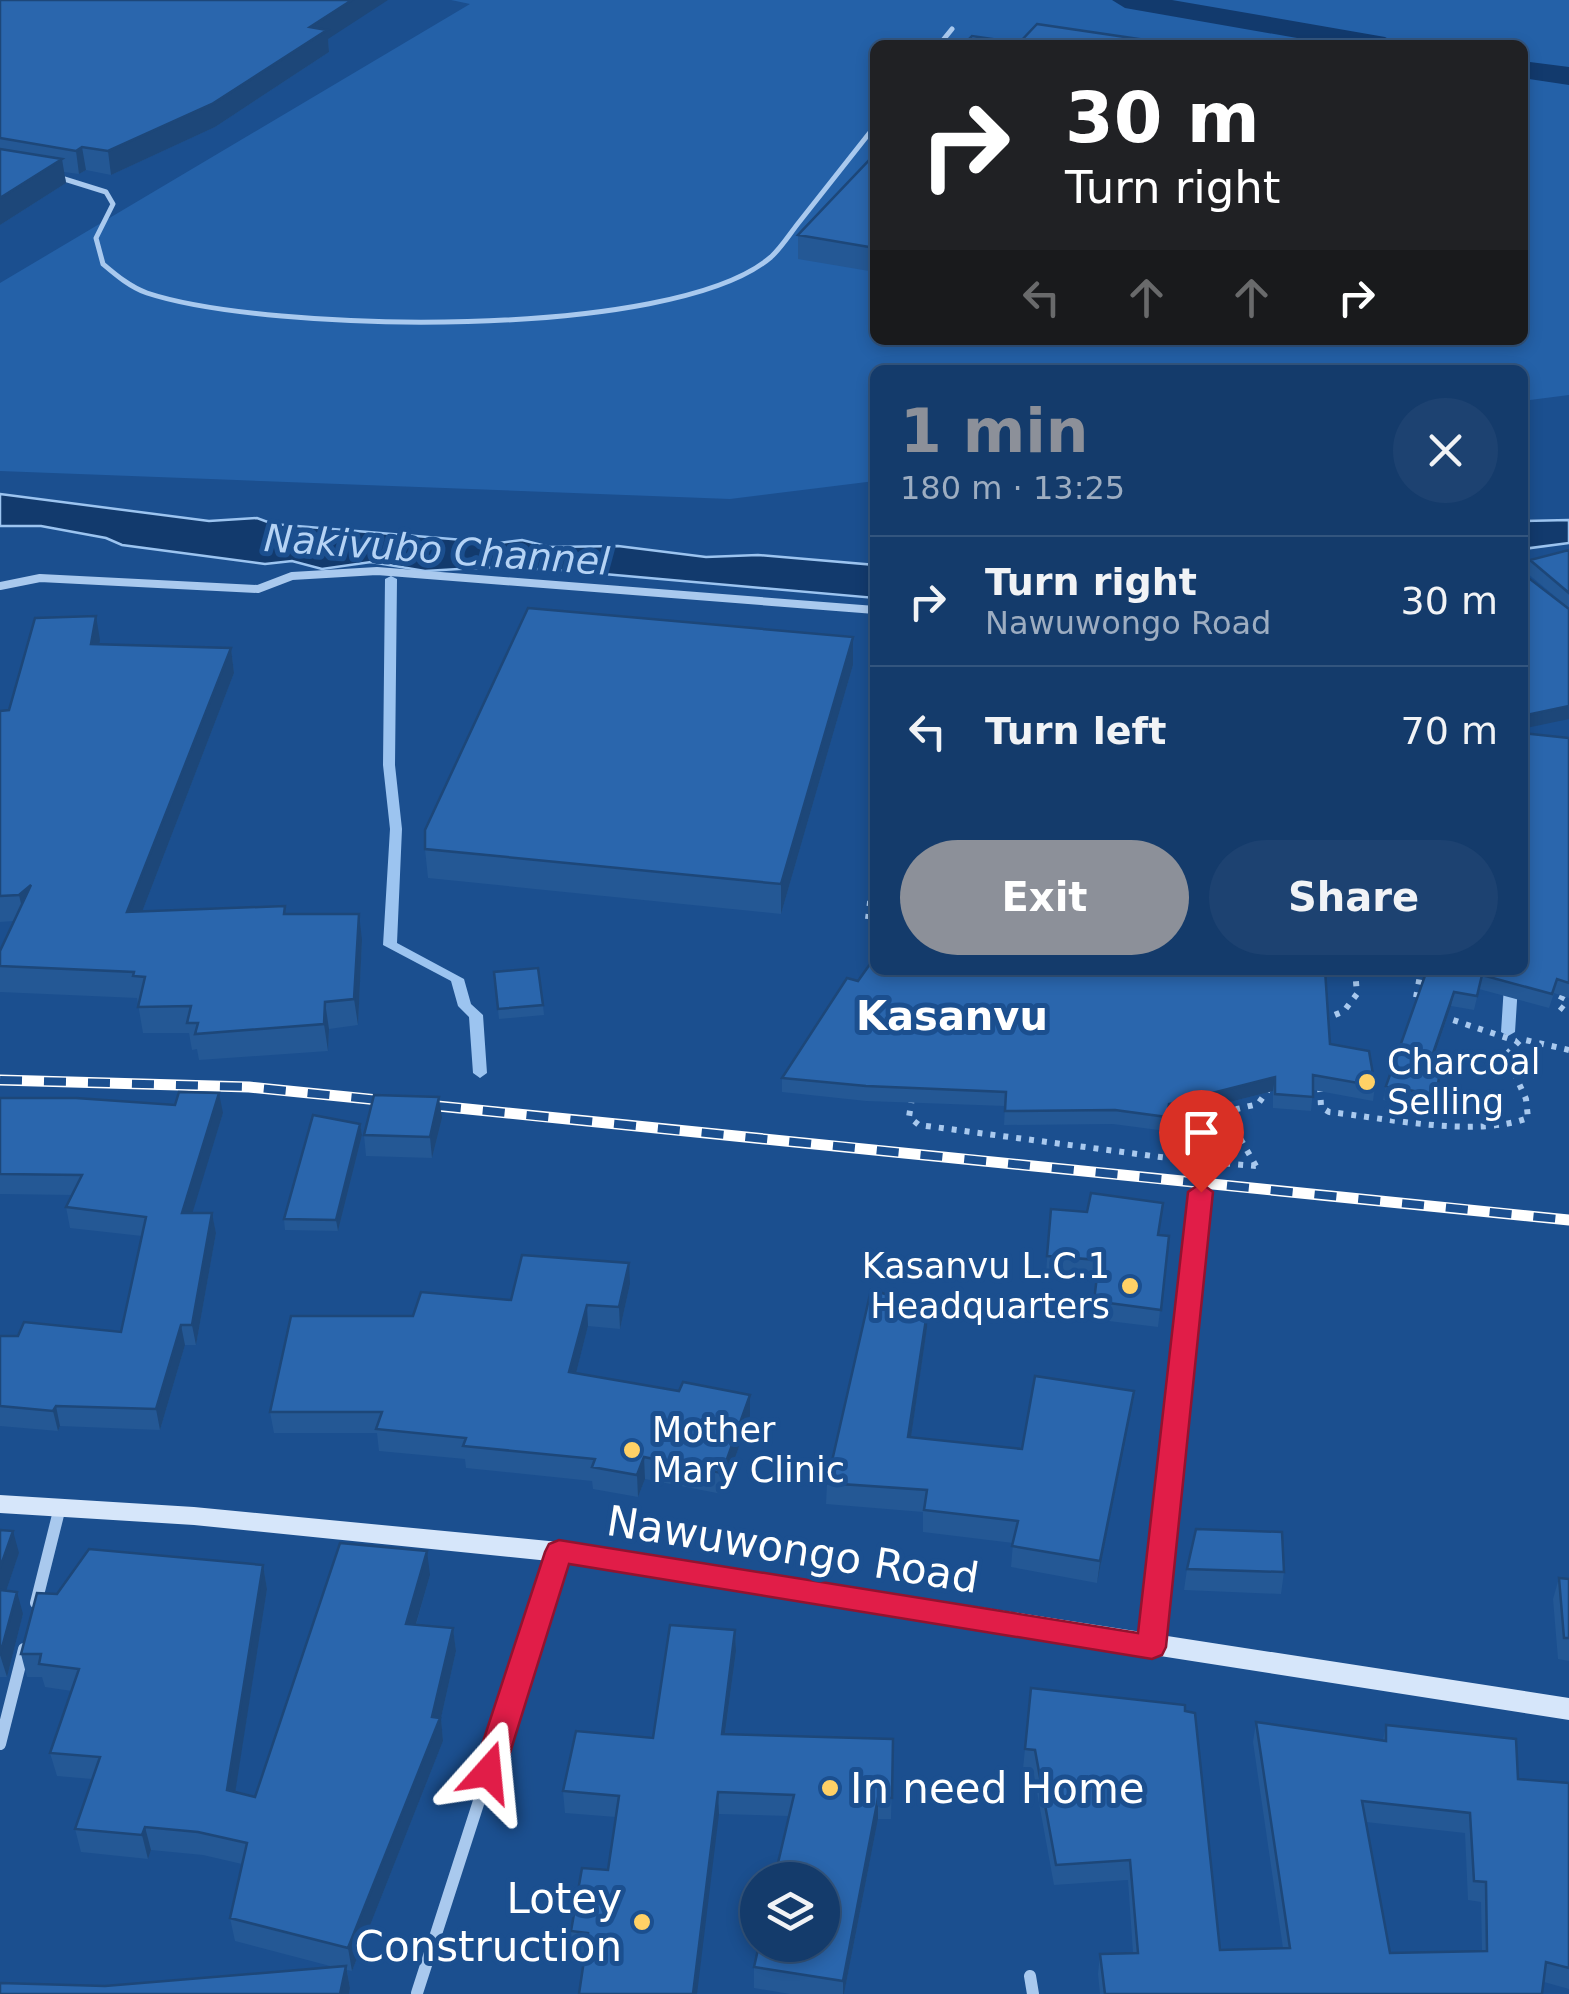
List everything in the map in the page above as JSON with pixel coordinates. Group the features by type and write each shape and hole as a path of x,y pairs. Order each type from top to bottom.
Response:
{"street":[{"path":"0,586 40,578 258,589 292,576 377,571 870,610"},
{"path":"1152,1647 1201,1192"},
{"name":"Nawuwongo Road","path":"0,1504 559,1552 1569,1710"},
{"path":"32,1617 60,1507"},
{"path":"418,1993 559,1552"},
{"path":"0,1744 28,1635"},
{"path":"1030,1976 1034,1994"}],"lane":[{"path":"943,40 952,28"},
{"path":"50,176 106,192 113,204 96,238 103,264 146,293 209,306 318,320 394,324 485,321 671,300 755,271 772,257 870,132"}],"path":[{"path":"868,919 870,901"},
{"path":"1316,1023 1344,1012 1357,994 1356,975"},
{"path":"1420,975 1415,1003 1418,1008 1516,1041 1544,1042 1569,1050"},
{"path":"1569,984 1558,1004 1569,1014"},
{"path":"1320,1076 1320,1107 1329,1112 1476,1126 1526,1122 1526,1100 1506,1056 1516,1041"},
{"path":"916,1078 908,1117 919,1125 1256,1166 1229,1119 1236,1109 1258,1104 1270,1086"},
{"path":"1253,1085 1282,1085"},
{"path":"1174,1105 1183,1160"}],"shaded area":[{"path":"451,0 1569,0 1569,395 1528,400 1528,365 870,365 870,482 730,499 0,471 0,283 470,4"}],"water":[{"name":"Nakivubo Channel","path":"0,494 209,521 257,518 273,524 499,543 522,540 550,547 618,546 706,557 758,555 870,565 870,598 559,570 493,567 425,571 371,562 322,569 292,561 265,564 122,545 106,538 41,526 0,526"},
{"path":"1569,520 1569,543 1528,548 1528,521"}],"building":[{"path":"0,0 352,0 310,27 327,30 212,104 108,151 82,147 76,151 0,138"},
{"path":"1037,24 1145,40 1022,40"},
{"path":"0,149 62,159 0,198"},
{"path":"870,159 870,247 798,235"},
{"path":"1569,550 1569,593 1530,560"},
{"path":"1528,578 1569,609 1569,706 1528,715"},
{"path":"528,608 853,637 781,884 425,849 425,830"},
{"path":"96,616 91,644 231,648 127,912 285,906 284,914 359,914 354,999 325,1002 324,1024 195,1034 198,1023 187,1023 191,1006 138,1007 145,977 133,976 134,972 0,966 0,951 31,885 19,895 0,896 0,711 9,710 35,618"},
{"path":"1528,734 1569,738 1569,983 1557,979 1552,994 1482,975 1528,975"},
{"path":"870,964 870,975 1325,975 1330,1044 1369,1051 1375,1086 1313,1075 1313,1097 1275,1094 1275,1077 1169,1104 1167,1117 1115,1110 1005,1111 1006,1092 782,1078 847,978 858,981"},
{"path":"538,968 543,1005 498,1009 494,972"},
{"path":"1425,975 1482,975 1477,996 1454,992 1431,1059 1442,1061 1436,1095 1386,1086"},
{"path":"179,1092 219,1093 182,1213 212,1213 192,1325 181,1325 156,1409 56,1406 53,1411 0,1406 0,1336 18,1336 24,1322 121,1332 146,1217 66,1207 82,1175 0,1174 0,1098 76,1098 175,1105"},
{"path":"374,1095 439,1097 430,1137 364,1135"},
{"path":"313,1115 360,1124 336,1220 284,1219"},
{"path":"1091,1193 1163,1203 1158,1235 1169,1236 1161,1310 1094,1301 1099,1260 1047,1256 1051,1209 1087,1212"},
{"path":"522,1255 629,1263 619,1307 587,1305 569,1372 679,1391 683,1382 750,1395 722,1473 644,1457 637,1475 592,1467 595,1459 463,1446 466,1438 376,1429 382,1412 270,1412 291,1316 413,1316 421,1292 511,1300"},
{"path":"871,1290 928,1306 908,1437 1022,1449 1035,1376 1134,1391 1100,1561 1012,1546 1018,1521 924,1510 927,1490 827,1483"},
{"path":"1196,1529 1282,1532 1284,1572 1187,1569"},
{"path":"0,1530 13,1531 0,1568"},
{"path":"340,1543 427,1551 406,1624 453,1628 432,1717 440,1718 348,1948 230,1918 247,1843 198,1832 145,1827 142,1835 75,1829 100,1757 50,1753 79,1669 39,1664 41,1654 21,1654 37,1593 57,1594 89,1549 263,1565 227,1790 255,1797"},
{"path":"1559,1578 1569,1579 1569,1638 1564,1638"},
{"path":"0,1590 17,1592 0,1655"},
{"path":"670,1625 735,1630 722,1734 893,1739 892,1798 878,1798 843,1981 754,1967 755,1962 840,1962 840,1862 778,1862 794,1795 718,1792 693,1994 579,1994 588,1933 571,1931 582,1868 608,1870 619,1796 563,1791 576,1731 653,1738"},
{"path":"1031,1688 1185,1705 1185,1711 1195,1713 1220,1950 1290,1948 1256,1722 1386,1741 1386,1725 1516,1739 1518,1779 1569,1783 1569,1968 1546,1962 1542,1994 1105,1994 1100,1954 1138,1953 1130,1860 1056,1865 1035,1750 1025,1749","holes":["1362,1801 1470,1813 1474,1881 1486,1882 1487,1951 1390,1953"]},
{"path":"346,1966 340,1994 0,1994 0,1983 105,1986"}],"waterway":[{"path":"1125,0 1356,40"},
{"path":"1528,70 1569,76"},
{"name":"Nakivubo Channel","path":"391,579 389,765 396,829 390,945 457,979 465,1006 476,1015 480,1073"},
{"path":"1508,1032 1512,975"}],"railway":[{"path":"0,1080 249,1087 1569,1220"}],"place":[{"name":"Charcoal Selling","path":"1367,1082"},
{"name":"Kasanvu L.C.1 Headquarters","path":"1130,1286"},
{"name":"Mother Mary Clinic","path":"632,1450"},
{"name":"In need Home","path":"830,1788"},
{"name":"Lotey Construction","path":"642,1922"}],"district":[{"name":"Kasanvu","path":"952,1016"}],"route":[{"path":"488,1772 559,1552 1152,1647 1201,1192"}]}
